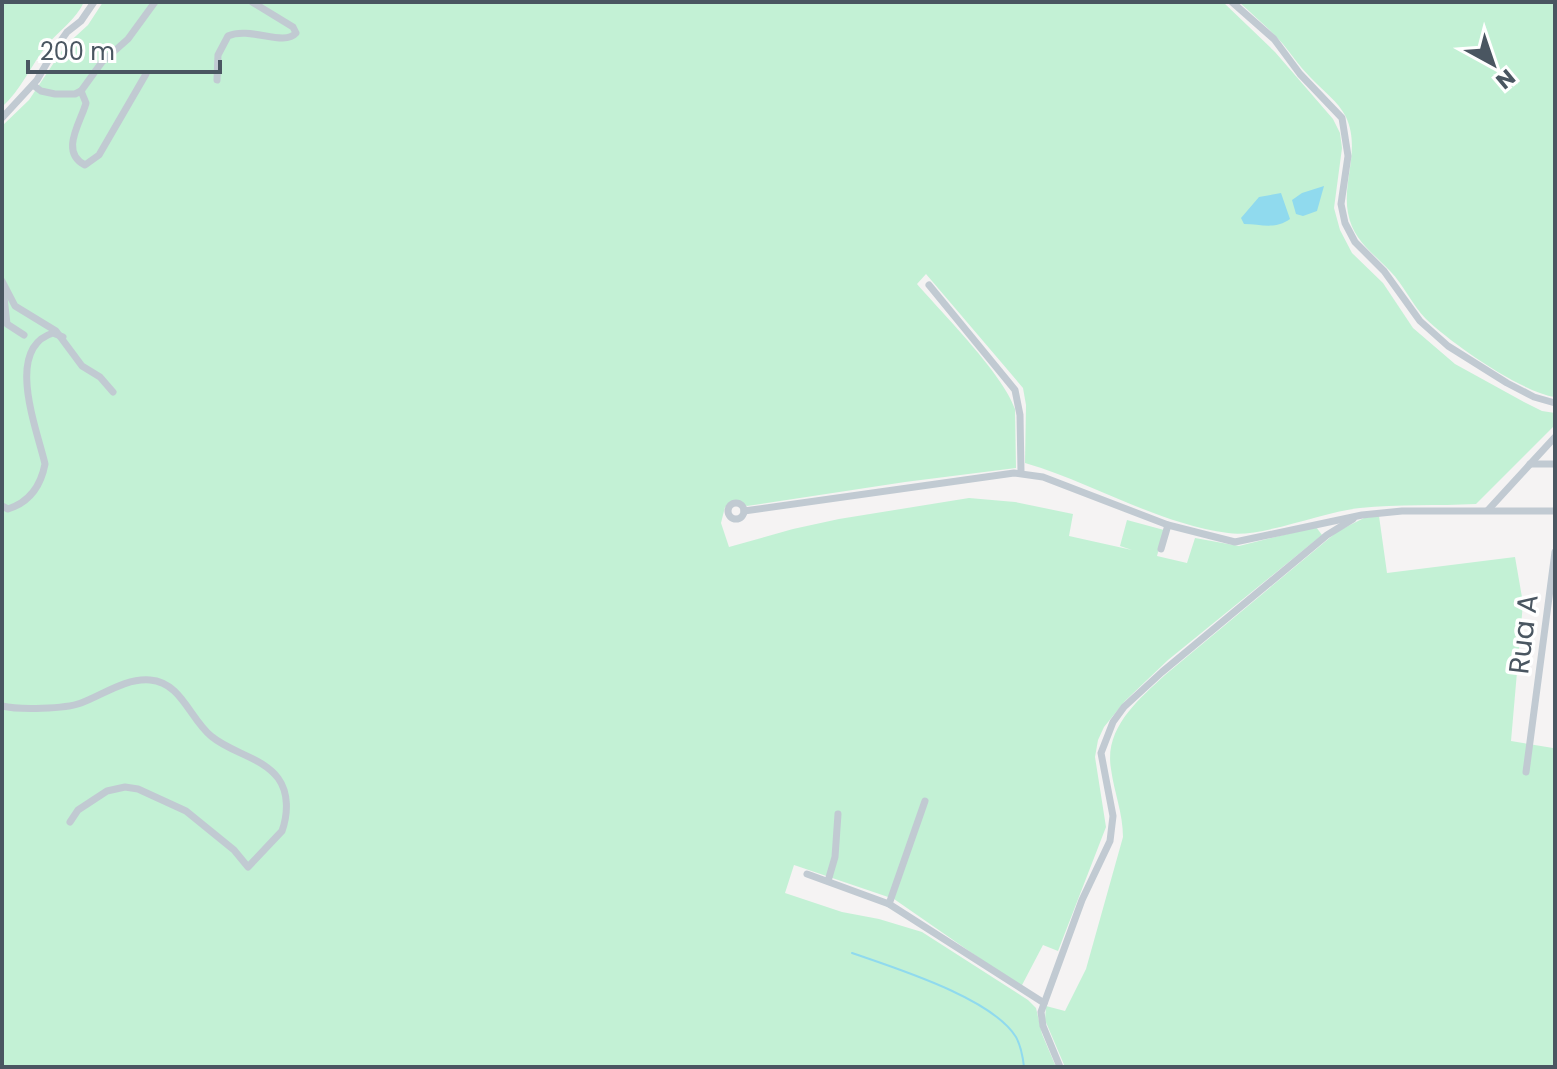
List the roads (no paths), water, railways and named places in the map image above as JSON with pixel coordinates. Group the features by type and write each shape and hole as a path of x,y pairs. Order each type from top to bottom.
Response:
{"street":[{"path":"2,118 33,85 67,32 81,21 94,2"},
{"path":"33,85 41,91 55,94 81,91 106,58 128,39 155,2"},
{"path":"217,80 218,55 228,36 249,32 285,40 296,33 293,27 252,2"},
{"path":"1232,2 1274,39 1300,74 1342,118 1348,156 1341,204 1345,223 1355,242 1384,271 1420,321 1448,346 1507,383 1534,397 1555,403"},
{"path":"81,91 86,107 77,127 73,149 76,160 85,165 99,155 146,74"},
{"path":"3,282 7,324 24,335"},
{"path":"3,282 20,311 63,337 82,366 100,377 113,392"},
{"path":"929,285 1015,390 1020,415 1021,472"},
{"path":"2,506 8,509 20,505 34,491 41,477 45,464 26,366 31,351 42,338 53,333 63,337"},
{"path":"1488,510 1555,437"},
{"path":"1530,464 1555,464"},
{"path":"744,511 1021,472 1043,477 1168,525 1224,541 1243,542 1304,526 1402,511 1555,511"},
{"path":"1060,1067 1043,1026 1044,1003 1082,900 1113,830 1101,753 1113,722 1146,686 1260,590 1338,526 1362,515"},
{"path":"1161,549 1168,525"},
{"name":"Rua A","path":"1526,772 1555,552"},
{"path":"2,706 68,706 123,684 152,680 175,692 210,736 270,769 286,795 282,831 248,867 229,845 186,811 138,789 125,787 107,791 78,810 70,822"},
{"path":"889,904 925,801"},
{"path":"828,881 835,857 838,814"},
{"path":"807,874 889,904 1044,1003"}],"water":[{"path":"1324,186 1317,211 1303,216 1296,214 1292,200 1302,193"},
{"path":"1281,193 1290,219 1273,225 1244,224 1241,218 1259,197"}],"waterway":[{"path":"852,953 941,986 986,1010 1016,1037 1024,1067"}]}
